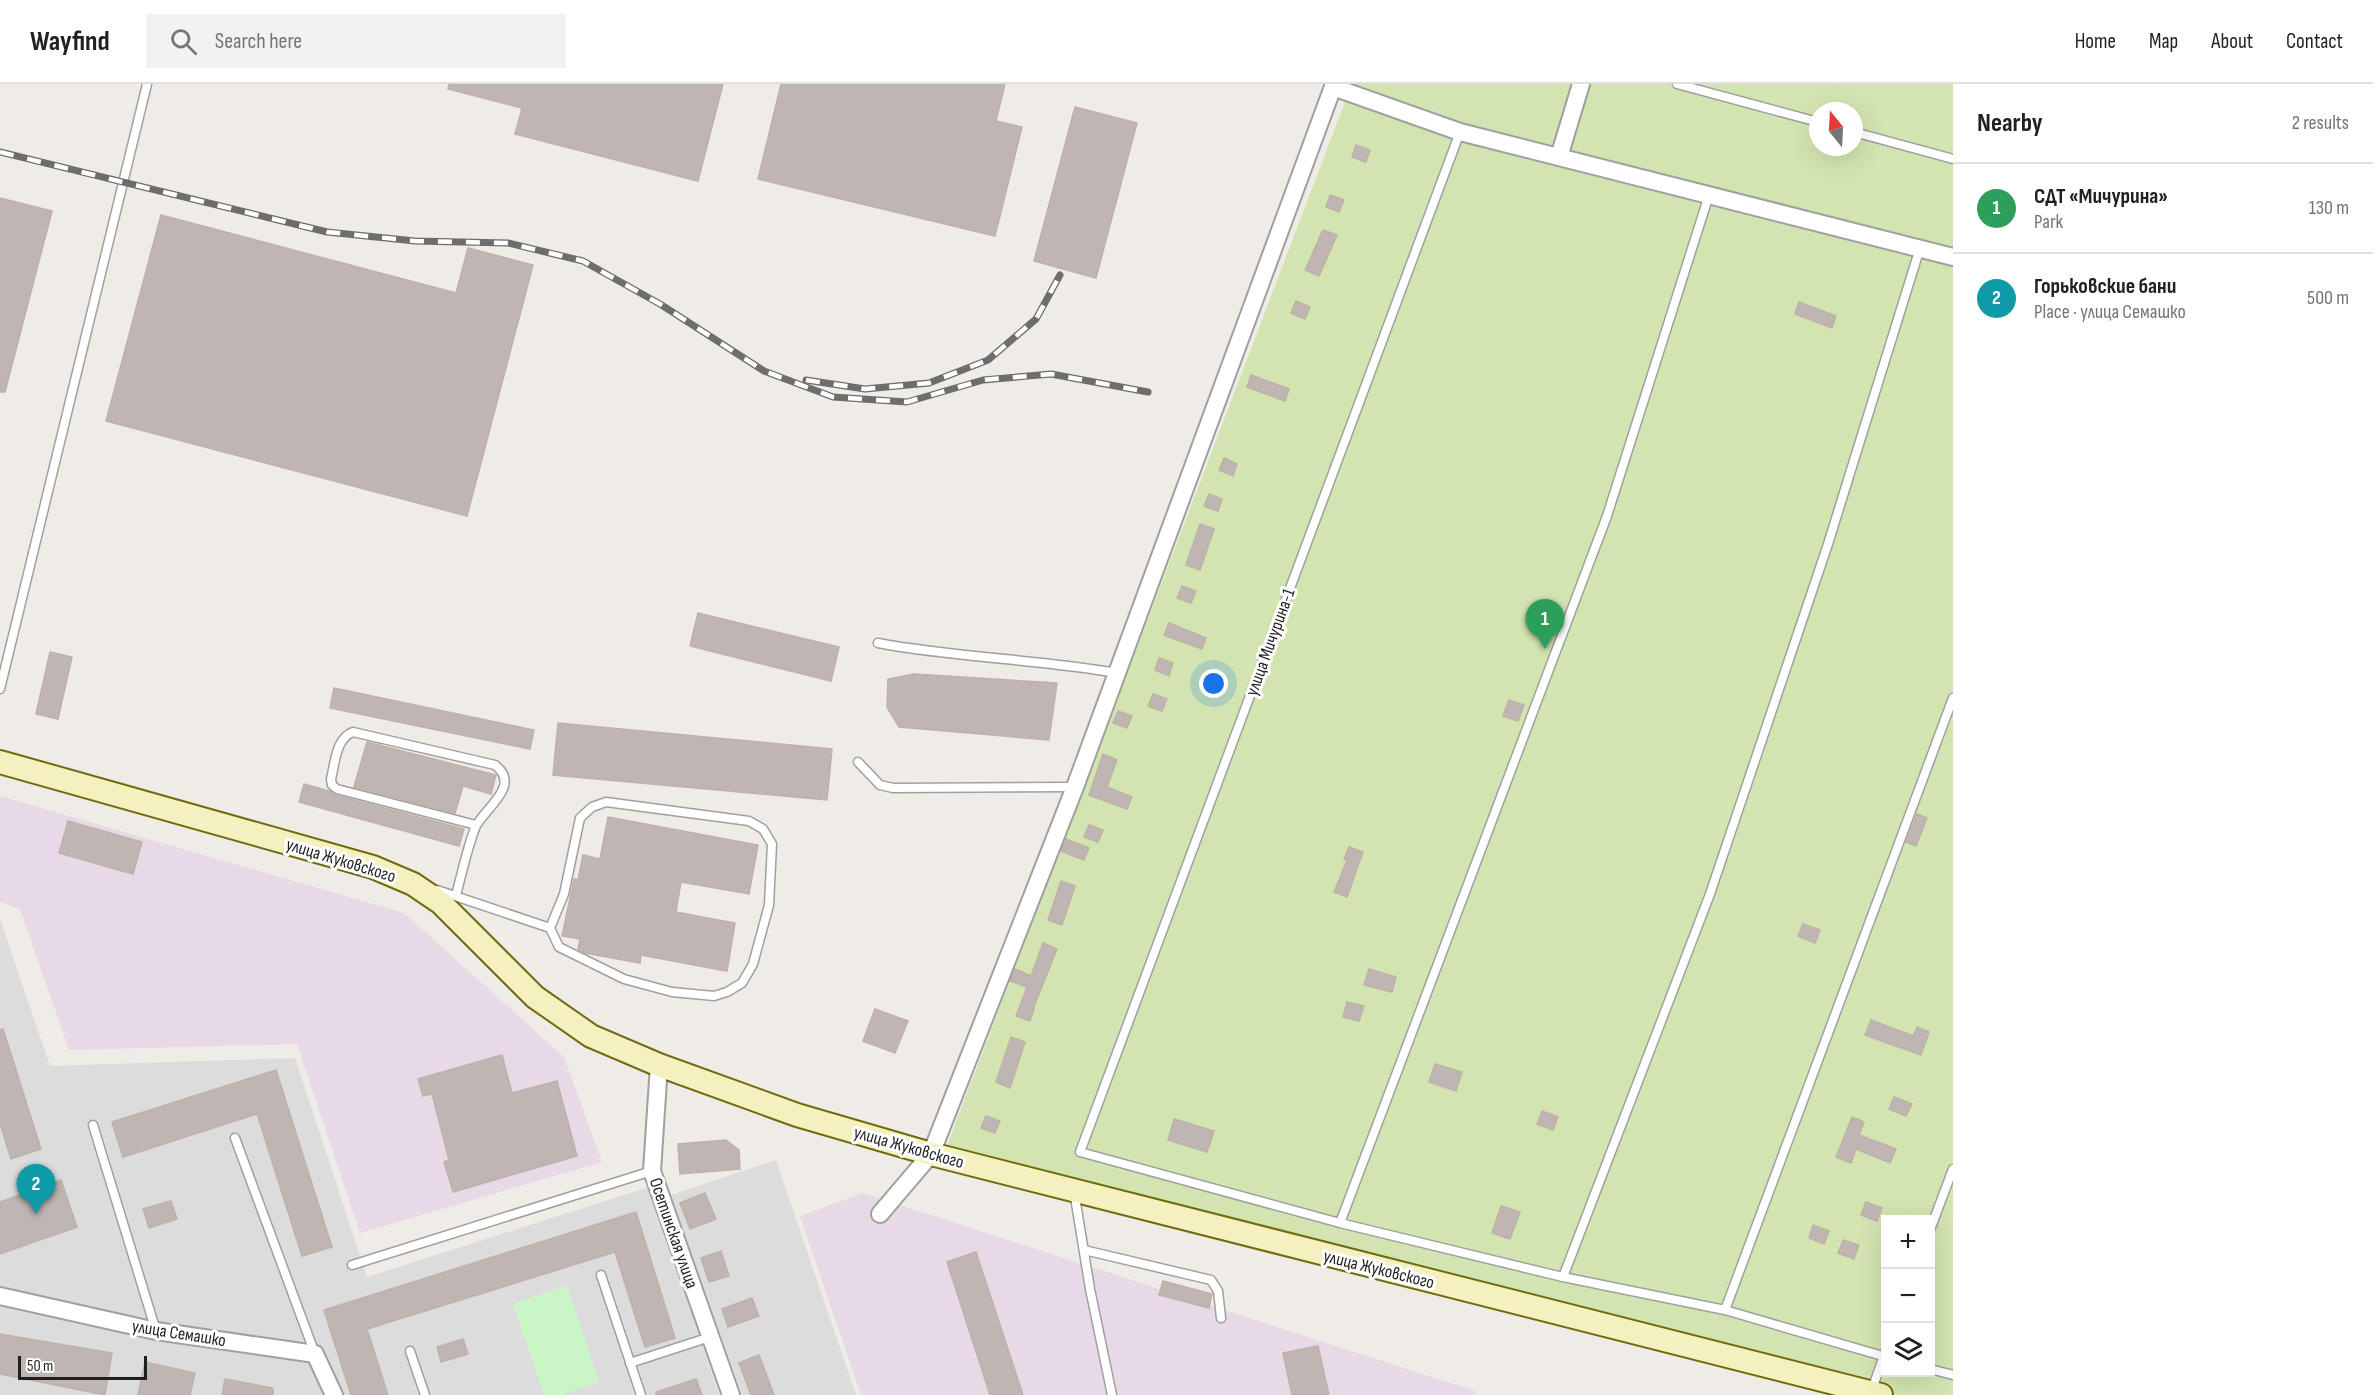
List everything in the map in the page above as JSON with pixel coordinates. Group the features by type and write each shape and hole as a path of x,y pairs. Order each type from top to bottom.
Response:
{"main road":[{"name":"улица Жуковского","path":"0,762 373,867 413,884 441,903 535,997 591,1036 658,1065 797,1115 931,1154 1074,1191 1876,1394"}],"street":[{"path":"1559,157 1581,84"},
{"path":"880,1215 931,1154 1075,787 1334,86 1460,132 1953,257"},
{"name":"Осетинская улица","path":"658,1065 652,1171 731,1395"},
{"name":"улица Семашко","path":"0,1296 156,1331 315,1354"},
{"path":"315,1354 334,1395"}],"lane":[{"path":"0,689 147,84"},
{"path":"1677,84 1809,120"},
{"name":"улица Мичурина-1","path":"1340,1223 1080,1152 1460,132"},
{"path":"1863,134 1953,159"},
{"path":"1709,195 1607,516 1340,1223 1563,1277 1725,1310 1881,1353"},
{"path":"1563,1277 1710,894 1828,544 1920,248"},
{"path":"878,643 1015,662 1076,666 1117,673"},
{"path":"1725,1310 1953,698"},
{"path":"456,895 476,825 497,801 503,790 501,770 495,765 353,732 341,740 331,779 332,785 337,789 476,825"},
{"path":"858,762 880,785 893,788 1075,787"},
{"path":"413,884 456,895 550,928 560,947 624,979 672,992 714,996 728,992 742,983 753,964 769,905 772,844 763,829 749,821 606,802 592,807 580,818 564,894 550,928"},
{"path":"93,1125 156,1331"},
{"path":"235,1138 315,1354"},
{"path":"1935,1217 1953,1169"},
{"path":"352,1265 652,1171"},
{"path":"1074,1191 1112,1395"},
{"path":"1084,1250 1211,1280 1218,1291 1221,1318"},
{"path":"601,1275 641,1395"},
{"path":"630,1363 710,1337"},
{"path":"410,1351 424,1395"},
{"path":"1935,1370 1953,1375"},
{"path":"1876,1394 1881,1372"}],"shaded area":[{"path":"0,796 404,913 564,1057 602,1162 360,1233 297,1044 69,1050 20,909 0,902"},
{"path":"0,919 50,1066 295,1058 367,1277 649,1187 719,1395 0,1395"},
{"path":"776,1160 856,1395 742,1395 671,1195"},
{"path":"863,1193 1475,1391 1476,1395 861,1395 800,1216"}],"green space":[{"path":"1352,84 1953,84 1953,1395 1898,1395 995,1182 945,1151"},
{"path":"567,1285 599,1382 561,1395 544,1395 513,1304"}],"building":[{"path":"449,84 723,84 698,181 515,134 522,108 448,89"},
{"path":"781,84 1005,84 996,121 1022,127 995,236 758,179"},
{"path":"1075,107 1137,123 1096,278 1034,261"},
{"path":"1356,145 1370,150 1366,162 1352,157"},
{"path":"1330,195 1344,200 1339,212 1326,207"},
{"path":"0,198 52,211 5,392 0,392"},
{"path":"161,215 456,293 468,248 533,265 467,516 106,421"},
{"path":"1323,230 1337,235 1319,276 1305,270"},
{"path":"1296,301 1310,307 1305,319 1291,313"},
{"path":"1799,302 1836,316 1832,328 1795,314"},
{"path":"1251,375 1289,389 1285,401 1247,387"},
{"path":"1224,458 1237,464 1233,476 1219,470"},
{"path":"1209,494 1222,499 1218,511 1204,506"},
{"path":"1200,524 1214,529 1200,570 1186,565"},
{"path":"1182,586 1196,591 1191,603 1177,598"},
{"path":"698,613 839,647 831,681 690,646"},
{"path":"1169,623 1206,638 1202,649 1164,635"},
{"path":"50,652 72,657 58,719 36,714"},
{"path":"1159,658 1173,663 1169,676 1155,670"},
{"path":"914,674 1057,683 1049,740 899,727 887,707 888,679"},
{"path":"334,688 534,730 530,749 330,708"},
{"path":"1153,694 1167,699 1162,711 1148,706"},
{"path":"1509,700 1524,705 1518,721 1503,716"},
{"path":"1118,711 1132,716 1127,728 1113,723"},
{"path":"558,723 832,749 827,800 553,775"},
{"path":"367,742 496,775 491,794 463,786 455,813 354,787"},
{"path":"1103,754 1117,760 1107,787 1132,797 1127,809 1089,795"},
{"path":"304,784 335,795 464,829 459,846 299,802"},
{"path":"1917,814 1927,818 1916,846 1906,842"},
{"path":"608,817 758,845 749,894 681,882 676,912 735,923 727,971 641,955 640,963 585,953 578,949 580,939 562,936 574,879 578,880 583,855 600,859"},
{"path":"68,821 142,842 133,874 59,853"},
{"path":"1089,825 1103,830 1098,842 1084,837"},
{"path":"1066,839 1089,848 1084,860 1061,851"},
{"path":"1349,847 1363,852 1347,897 1334,892 1347,860 1344,859"},
{"path":"1061,881 1075,886 1062,925 1048,920"},
{"path":"1803,924 1820,930 1815,943 1798,936"},
{"path":"1043,943 1057,949 1030,1021 1016,1016 1027,987 1010,981 1015,969 1031,976"},
{"path":"1369,969 1396,977 1392,992 1364,985"},
{"path":"1347,1002 1364,1006 1359,1021 1343,1017"},
{"path":"875,1009 908,1021 895,1053 863,1041"},
{"path":"1871,1020 1913,1036 1917,1027 1929,1032 1921,1055 1865,1035"},
{"path":"3,1029 41,1149 11,1159 0,1123 0,1030"},
{"path":"1011,1037 1025,1042 1010,1088 996,1082"},
{"path":"502,1055 512,1093 557,1081 577,1156 453,1192 444,1162 449,1160 432,1094 423,1096 418,1079"},
{"path":"1435,1064 1462,1072 1456,1091 1429,1082"},
{"path":"276,1070 332,1247 302,1256 257,1114 123,1157 112,1122"},
{"path":"1894,1097 1912,1104 1906,1116 1889,1109"},
{"path":"1542,1111 1558,1117 1553,1130 1537,1124"},
{"path":"986,1116 1000,1121 995,1133 981,1128"},
{"path":"1852,1117 1864,1122 1859,1135 1896,1149 1890,1163 1856,1149 1851,1163 1836,1157"},
{"path":"1174,1119 1214,1131 1207,1152 1168,1140"},
{"path":"726,1140 739,1150 740,1169 680,1174 678,1144"},
{"path":"61,1180 77,1227 0,1254 0,1202"},
{"path":"705,1193 716,1219 690,1229 680,1203"},
{"path":"171,1201 177,1219 149,1228 143,1209"},
{"path":"1866,1202 1882,1208 1877,1221 1861,1215"},
{"path":"1501,1206 1520,1212 1510,1239 1492,1233"},
{"path":"636,1212 675,1338 645,1347 615,1252 367,1329 388,1395 351,1395 324,1310"},
{"path":"1813,1225 1829,1231 1824,1244 1809,1238"},
{"path":"1843,1240 1859,1245 1854,1259 1838,1253"},
{"path":"721,1251 729,1276 709,1282 701,1258"},
{"path":"976,1252 1023,1395 990,1395 947,1262"},
{"path":"1163,1281 1212,1294 1209,1308 1159,1295"},
{"path":"752,1298 759,1316 728,1327 722,1309"},
{"path":"0,1334 112,1353 105,1395 0,1374"},
{"path":"463,1339 468,1354 441,1362 437,1347"},
{"path":"1318,1346 1329,1395 1292,1395 1283,1353"},
{"path":"759,1355 774,1395 751,1395 739,1363"},
{"path":"145,1362 195,1373 190,1395 138,1395"},
{"path":"225,1379 273,1388 273,1395 222,1395"},
{"path":"696,1379 702,1395 656,1395 656,1392"}],"railway":[{"path":"0,152 327,232 415,241 508,243 583,261 660,304 764,371 833,397 907,402 983,380 1051,374 1148,392"},
{"path":"806,380 865,389 929,383 988,360 1036,319 1060,275"}],"place":[{"name":"СДТ «Мичурина»","path":"1545,649"},
{"name":"Горьковские бани","path":"36,1214"}]}
